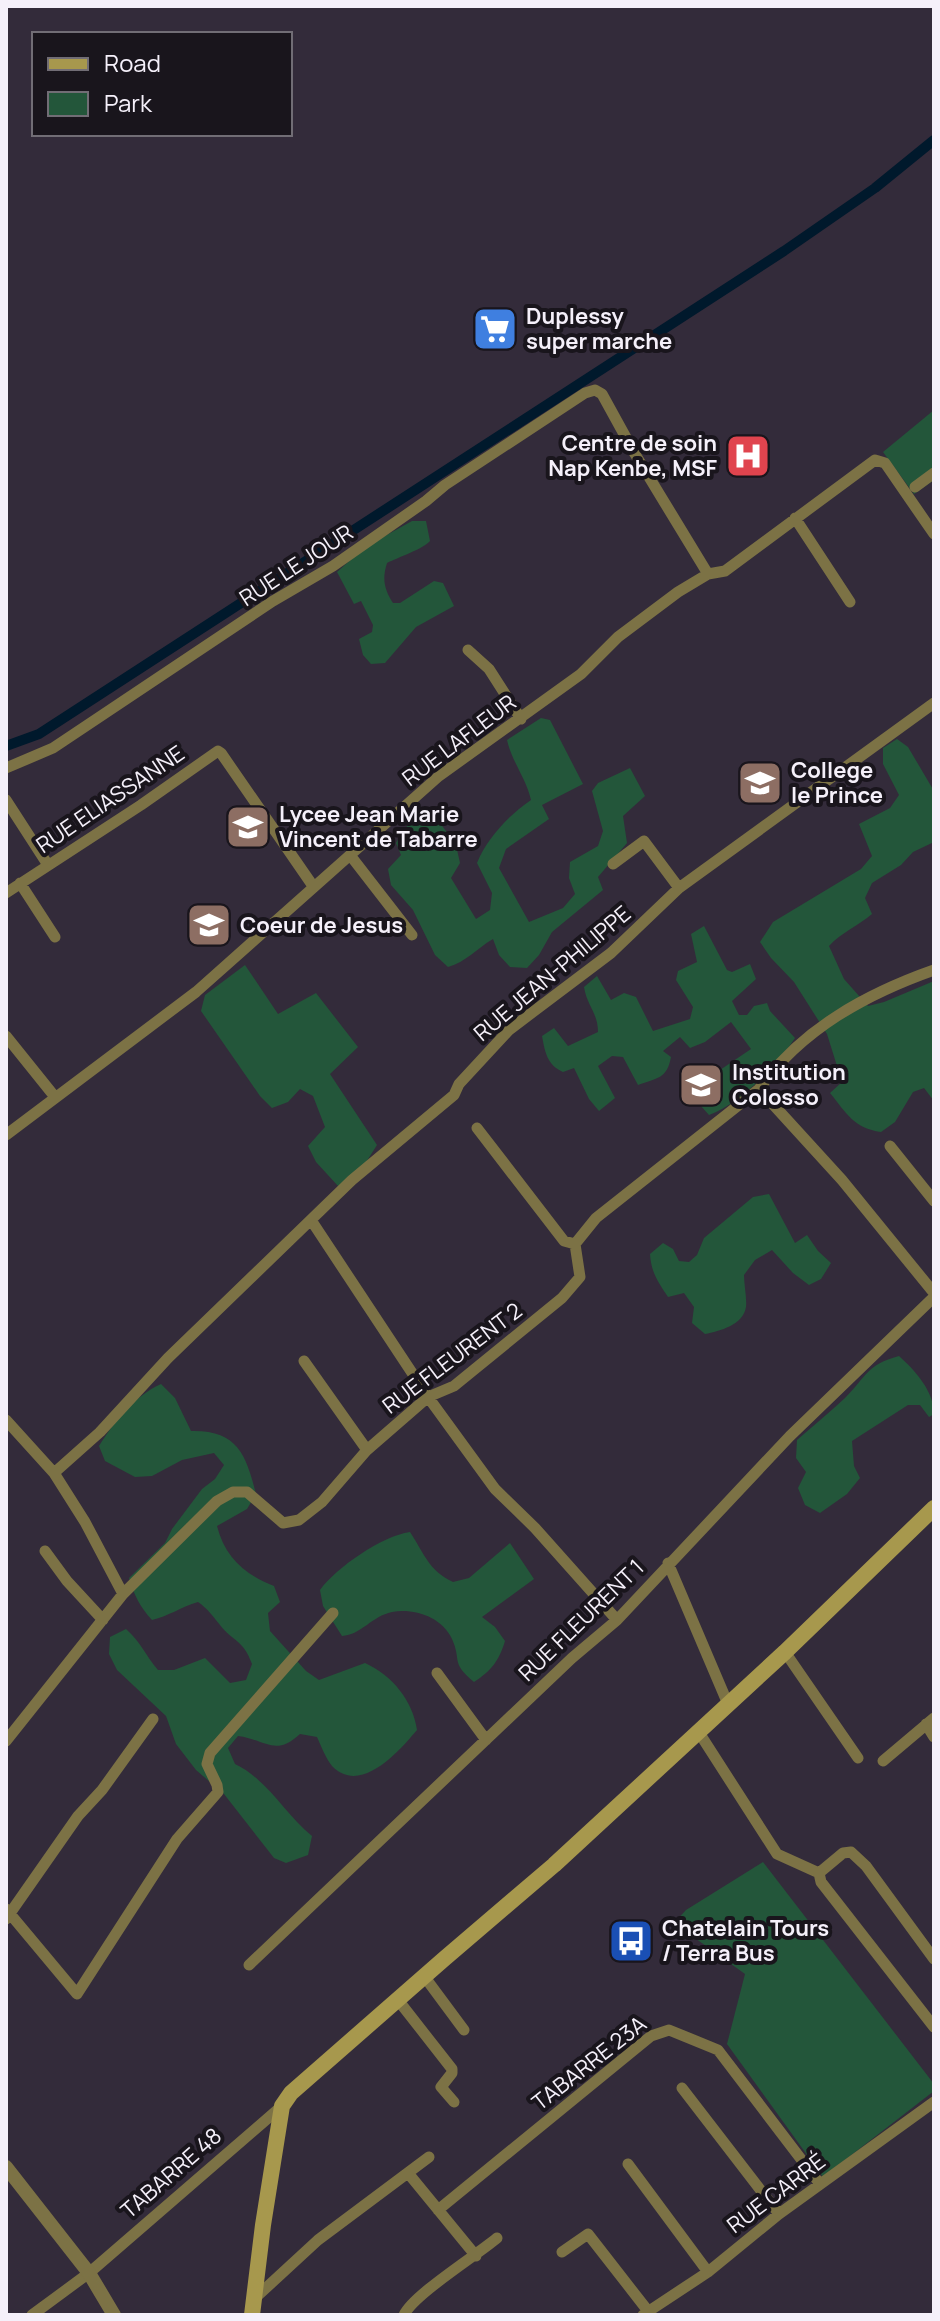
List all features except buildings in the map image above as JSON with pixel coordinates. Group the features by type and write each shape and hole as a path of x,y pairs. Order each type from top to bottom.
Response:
{"main road":[{"path":"253,2307 282,2106 302,2082 554,1865 785,1652 934,1508"}],"street":[{"name":"RUE LE JOUR","path":"6,768 53,748 273,601 339,562 445,485 585,393 595,390 602,394 708,574"},
{"name":"RUE LAFLEUR","path":"6,1135 196,992 439,776 581,674 644,616 708,574 725,571 875,460 885,463 934,534"},
{"path":"915,487 934,473"},
{"path":"795,518 850,602"},
{"path":"468,650 489,669 521,719"},
{"name":"RUE JEAN-PHILIPPE","path":"54,1473 100,1432 168,1358 352,1180 454,1095 459,1084 509,1030 611,953 679,888 934,703"},
{"name":"RUE ELIASSANNE","path":"6,893 218,751 313,886"},
{"path":"6,800 48,865"},
{"path":"613,864 644,841 679,888"},
{"path":"350,855 412,935"},
{"path":"20,883 55,937"},
{"path":"477,1128 564,1241 575,1244 596,1218 759,1089 773,1070 819,1027 877,991 934,970"},
{"path":"6,1036 14,1042 55,1097"},
{"path":"759,1089 842,1180 934,1295"},
{"path":"890,1146 934,1201"},
{"path":"311,1220 428,1397 495,1489 535,1528 617,1620"},
{"name":"RUE FLEURENT 2","path":"123,1594 217,1501 233,1492 247,1492 283,1523 299,1520 322,1502 367,1450 428,1397 454,1386 562,1298 580,1277 575,1244"},
{"name":"RUE FLEURENT 1","path":"249,1965 572,1658 617,1620 790,1436 934,1295"},
{"path":"304,1361 367,1450"},
{"path":"6,1420 54,1473 85,1522 123,1594 7,1739"},
{"path":"45,1551 67,1581 103,1620"},
{"path":"668,1563 728,1704"},
{"path":"153,1719 8,1914 77,1994 177,1839 218,1792 207,1764 210,1753 333,1613"},
{"path":"785,1652 858,1758"},
{"path":"437,1673 486,1740"},
{"path":"883,1761 930,1721 934,1737"},
{"path":"698,1731 777,1854 819,1873"},
{"path":"819,1873 843,1853 851,1852 866,1866 934,1959"},
{"path":"819,1873 821,1882 934,2027"},
{"path":"424,1976 464,2030"},
{"path":"398,2000 452,2069 441,2087 454,2102"},
{"name":"TABARRE 23A","path":"438,2210 651,2036 669,2030 718,2050 820,2184"},
{"path":"682,2088 779,2214"},
{"name":"RUE CARRÉ","path":"646,2313 708,2272 779,2214 934,2102"},
{"name":"TABARRE 48","path":"32,2315 89,2273 282,2106"},
{"path":"253,2307 318,2240 429,2157"},
{"path":"628,2164 708,2272"},
{"path":"6,2167 89,2273 114,2315"},
{"path":"408,2173 476,2256"},
{"path":"562,2252 588,2234 646,2313"},
{"path":"404,2315 407,2308 497,2238"}],"green space":[{"path":"934,410 934,480 914,494 883,452"},
{"path":"412,521 426,521 430,541 387,563 384,579 388,593 393,603 400,603 434,581 443,583 454,606 416,627 385,663 371,664 363,655 359,639 372,632 373,625 361,601 354,604 337,572 365,547"},
{"path":"541,718 550,720 583,784 542,805 549,819 506,849 499,868 529,922 563,908 575,894 569,878 570,862 598,846 603,831 592,791 598,783 630,768 645,796 623,816 627,843 598,877 603,890 552,932 539,955 527,968 510,967 499,955 493,939 466,959 448,967 435,955 413,910 391,885 388,869 401,855 396,843 411,823 435,816 456,845 460,863 451,878 476,919 490,910 492,893 477,863 500,828 531,800 507,740"},
{"path":"897,739 908,747 934,791 934,842 913,852 901,865 872,883 865,898 872,914 829,946 844,979 868,1006 934,981 934,1101 924,1088 913,1092 895,1122 881,1132 857,1123 830,1093 842,1082 827,1034 794,982 760,942 773,922 861,869 872,856 859,824 890,808 899,795 883,764 883,748"},
{"path":"704,926 727,970 732,972 750,964 756,979 732,1001 739,1015 747,1015 754,1006 767,1003 770,1011 795,1038 757,1082 733,1102 709,1115 692,1096 700,1078 720,1070 751,1049 731,1022 705,1042 690,1048 680,1037 663,1051 671,1057 664,1074 638,1085 623,1057 612,1056 598,1066 615,1098 599,1111 589,1099 574,1068 563,1072 550,1062 542,1036 554,1028 568,1046 598,1032 584,987 597,976 611,1000 624,993 636,997 653,1031 690,1019 693,1007 676,980 678,971 697,962 691,934"},
{"path":"245,965 278,1014 316,993 358,1047 330,1074 377,1145 363,1167 338,1186 316,1162 308,1146 325,1127 313,1096 300,1089 288,1102 272,1108 260,1096 201,1011 205,995"},
{"path":"769,1194 795,1243 807,1235 831,1263 821,1279 809,1285 772,1250 755,1260 744,1275 744,1313 736,1323 705,1334 692,1323 694,1307 684,1293 668,1297 653,1272 650,1254 663,1243 673,1249 679,1261 689,1262 697,1255 704,1238 753,1197"},
{"path":"899,1356 923,1382 934,1414 929,1417 920,1405 908,1405 852,1441 854,1466 860,1478 847,1494 820,1513 805,1505 798,1488 806,1472 796,1458 797,1440 845,1398 873,1367"},
{"path":"161,1384 175,1398 191,1431 207,1432 229,1440 237,1447 248,1467 256,1494 247,1509 217,1526 225,1547 237,1563 274,1586 280,1602 268,1613 270,1631 306,1671 319,1680 365,1663 375,1668 400,1690 415,1719 417,1730 401,1748 379,1767 355,1776 343,1774 332,1766 317,1737 300,1734 277,1746 238,1736 228,1748 235,1764 257,1779 312,1836 308,1855 286,1863 274,1858 224,1794 196,1770 176,1744 166,1716 117,1670 109,1654 110,1637 126,1629 158,1670 174,1670 205,1658 230,1683 246,1680 252,1664 241,1645 198,1602 152,1620 135,1595 129,1578 165,1543 202,1489 215,1479 224,1465 214,1453 182,1460 152,1476 135,1477 105,1461 99,1446 112,1428 133,1403"},
{"path":"410,1532 433,1567 453,1582 469,1578 510,1543 534,1579 482,1617 495,1627 505,1641 494,1665 474,1682 459,1665 455,1646 447,1631 434,1620 409,1611 392,1612 342,1636 323,1606 320,1590 337,1572 374,1546"},
{"path":"763,1862 934,2084 934,2091 823,2177 727,2044 745,1974 674,1923 686,1910"}],"waterway":[{"path":"6,746 39,734 784,251 875,188 934,140"}],"place":[{"name":"Duplessy super marche","path":"495,329"},
{"name":"Centre de soin Nap Kenbe, MSF","path":"748,456"},
{"name":"College le Prince","path":"760,783"},
{"name":"Lycee Jean Marie Vincent de Tabarre","path":"248,827"},
{"name":"Coeur de Jesus","path":"209,925"},
{"name":"Institution Colosso","path":"701,1085"},
{"name":"Chatelain Tours / Terra Bus","path":"631,1941"}]}
